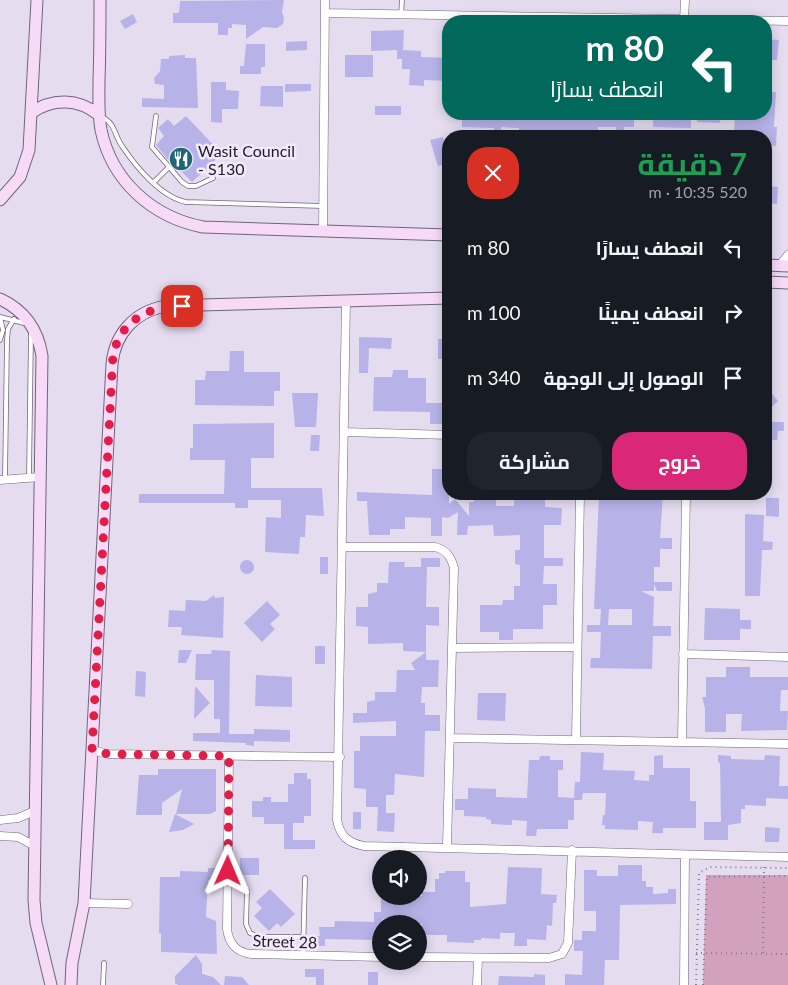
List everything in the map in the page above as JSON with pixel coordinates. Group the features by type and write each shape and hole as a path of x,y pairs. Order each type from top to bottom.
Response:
{"main road":[{"path":"0,200 15,184 24,168 29,150 37,0"},
{"path":"100,0 99,116 104,142 120,175 141,198 167,216 203,227 442,235"},
{"path":"31,113 48,104 68,102 84,106 99,116"},
{"path":"772,283 787,284"},
{"path":"71,985 72,963 84,903 112,364 118,339 128,325 141,314 166,306 442,298"},
{"path":"0,299 24,315 34,330 41,347 43,365 35,477 34,912 51,985"}],"street":[{"path":"323,231 325,0"},
{"path":"684,15 685,0"},
{"path":"325,13 442,16"},
{"path":"772,21 788,21"},
{"path":"783,266 788,254"},
{"path":"346,302 340,757 337,820 339,830 345,838 354,844 364,846 788,857"},
{"path":"344,432 442,435"},
{"path":"3,479 35,477"},
{"path":"576,740 580,500"},
{"path":"682,742 686,500"},
{"path":"343,547 435,547 449,554 454,568 447,847"},
{"path":"452,648 576,647"},
{"path":"683,654 788,657"},
{"path":"450,738 788,744"},
{"path":"92,754 340,757"},
{"name":"Street 28","path":"229,756 228,937 236,950 243,953 372,957"},
{"path":"0,820 18,818 35,811"},
{"path":"0,836 18,837 35,846"},
{"path":"427,957 548,958 562,954 568,942 572,850"},
{"path":"684,985 685,855"},
{"path":"84,903 128,904"},
{"path":"477,985 478,958"}],"lane":[{"path":"401,15 402,0"},
{"path":"99,116 112,124 123,148 153,183 168,196 186,202 323,206"},
{"path":"156,116 152,147 168,167 188,186 196,186 212,178"},
{"path":"153,183 168,167"},
{"path":"7,340 0,340 3,325 0,317 14,319 26,324 31,338 35,477"},
{"path":"3,479 7,340 8,329 14,319"},
{"path":"0,362 6,362"},
{"path":"0,459 5,457"},
{"path":"303,955 305,878"},
{"path":"247,891 246,924 250,933 259,936 303,937"},
{"path":"103,985 104,963"}],"path":[{"path":"762,953 764,856"},
{"path":"696,985 699,873 710,867 788,868"},
{"path":"703,985 707,877 788,876"},
{"path":"696,953 788,954"}],"shaded area":[{"path":"706,875 788,875 788,985 703,985"}],"building":[{"path":"284,0 283,24 277,28 263,27 246,39 246,25 232,24 232,28 228,28 228,35 218,35 218,23 173,23 173,13 179,13 180,1"},
{"path":"133,14 137,22 125,29 120,21"},
{"path":"404,30 403,50 421,51 421,57 442,58 442,81 424,80 424,86 409,85 410,69 402,69 402,59 397,59 397,50 371,51 371,31"},
{"path":"772,39 779,40 777,60 772,60"},
{"path":"307,41 307,50 286,51 286,42"},
{"path":"246,44 265,44 265,67 261,67 261,74 240,74 240,66 244,66"},
{"path":"185,55 185,58 196,58 198,108 142,107 142,98 164,99 164,85 155,84 154,78 160,71 161,59 169,59 169,56"},
{"path":"345,55 373,55 373,77 345,77"},
{"path":"211,82 226,82 226,90 239,91 238,109 222,109 222,123 211,122"},
{"path":"285,84 311,84 311,91 285,92"},
{"path":"261,86 283,86 283,107 260,106"},
{"path":"772,92 776,92 774,127 777,127 776,146 772,146 772,130 734,130 735,120 772,120"},
{"path":"375,106 401,106 401,115 375,115"},
{"path":"186,116 222,154 192,182 179,169 177,171 156,145 164,136 158,128 168,119 174,126"},
{"path":"462,120 634,120 634,127 624,127 624,130 616,130 616,127 598,127 598,130 519,130 519,128 501,127 501,130 494,130 494,128 462,127"},
{"path":"653,120 691,120 691,128 653,127"},
{"path":"697,120 720,120 720,123 697,122"},
{"path":"442,137 442,165 438,166 430,140"},
{"path":"772,186 778,187 777,204 772,203"},
{"path":"359,337 392,338 391,349 369,348 368,373 359,373"},
{"path":"438,339 442,339 442,359 438,359"},
{"path":"230,351 244,351 244,372 280,372 280,391 274,391 274,406 195,405 195,380 205,380 206,371 229,371"},
{"path":"393,370 408,370 408,378 426,378 426,403 442,403 442,424 430,424 430,412 373,411 374,377 392,377"},
{"path":"292,393 318,393 316,427 295,427"},
{"path":"772,394 778,401 772,406"},
{"path":"772,422 784,422 784,431 778,431 777,440 772,440"},
{"path":"274,423 274,458 251,458 251,488 322,488 324,516 306,515 305,537 300,537 299,554 265,552 266,517 281,518 281,500 248,500 248,508 235,508 235,503 139,503 139,494 224,494 225,460 190,460 190,448 193,448 193,424"},
{"path":"311,435 320,435 319,451 310,451"},
{"path":"432,469 442,469 442,500 449,500 449,504 456,500 469,516 469,502 474,502 474,500 496,500 496,506 514,506 514,500 545,500 545,507 562,508 561,525 544,525 544,558 563,558 563,566 544,566 543,584 557,584 557,605 543,605 543,629 513,629 513,640 499,640 499,632 480,632 480,605 502,605 503,600 514,600 514,586 520,586 520,565 515,564 515,550 520,550 520,535 494,536 493,525 468,526 467,535 457,535 458,512 448,518 442,517 442,536 431,536 431,518 405,517 405,529 390,529 390,535 369,535 367,501 357,501 357,492 432,495"},
{"path":"779,498 779,517 766,516 766,500"},
{"path":"599,500 663,500 660,538 672,538 672,549 660,549 660,567 654,567 654,582 672,582 672,591 657,591 654,584 654,591 641,591 654,597 653,626 671,626 671,636 653,636 652,669 590,668 591,658 600,658 601,632 587,632 587,625 600,625 601,609 594,609","holes":["609,609 632,609 632,625 608,625"]},
{"path":"745,514 764,515 763,541 773,542 772,550 762,550 760,596 745,596"},
{"path":"320,557 328,557 328,574 320,574"},
{"path":"421,558 440,558 440,567 421,567"},
{"path":"247,560 252,562 254,567 252,572 247,574 242,572 240,567 242,562"},
{"path":"389,562 405,562 404,567 427,567 426,607 439,607 439,626 426,625 426,652 403,651 403,643 368,644 368,627 356,626 356,607 368,607 368,594 377,592 377,583 388,583"},
{"path":"214,595 215,598 224,597 223,638 181,635 182,627 168,627 169,610 185,611 186,600 206,601"},
{"path":"267,601 280,615 270,624 275,629 262,642 244,623"},
{"path":"705,608 740,609 740,620 751,620 751,629 740,629 740,640 704,640"},
{"path":"315,646 325,646 325,664 315,664"},
{"path":"179,650 192,650 186,663 178,663"},
{"path":"212,650 230,651 229,734 254,734 254,729 290,730 290,742 254,741 254,746 246,745 246,743 193,741 193,733 220,733 220,719 214,719 214,680 195,680 196,654 211,654"},
{"path":"426,652 426,660 439,660 438,687 422,687 421,703 425,703 425,715 440,715 440,731 425,731 424,777 395,774 394,795 386,795 386,813 395,813 394,832 377,831 378,807 366,807 366,789 354,788 354,751 360,751 360,736 396,736 396,721 353,723 353,713 367,713 367,702 375,700 375,692 396,692 397,670 415,670 411,663"},
{"path":"726,667 750,667 750,677 788,677 788,690 781,690 780,711 788,711 787,730 741,731 742,714 726,714 726,732 705,732 705,708 702,697 706,697 706,677 726,677"},
{"path":"136,671 146,672 145,697 135,696"},
{"path":"256,675 292,677 292,707 255,706"},
{"path":"195,686 210,703 194,719"},
{"path":"478,693 506,693 505,721 477,720"},
{"path":"581,752 604,753 603,770 635,771 634,780 649,781 649,775 654,775 654,756 663,755 663,768 690,768 690,801 696,801 696,828 663,828 663,833 652,833 653,822 638,821 638,830 605,829 605,825 602,825 603,815 605,815 606,793 583,793 582,800 574,800 574,820 568,820 568,829 537,829 536,836 526,836 527,821 512,820 512,825 491,824 491,820 486,819 486,817 464,816 464,810 455,810 455,799 468,799 468,788 496,789 496,797 527,798 529,760 539,760 540,756 550,756 550,760 563,760 563,770 558,770 558,797 574,798 575,782 580,782"},
{"path":"718,755 731,756 731,759 764,760 765,755 780,756 779,786 788,786 788,799 766,798 766,806 745,805 745,809 741,809 741,823 728,825 728,840 704,840 704,822 721,822 720,763 718,762"},
{"path":"158,769 216,769 216,811 210,814 176,814 182,789 162,803 162,815 136,815 139,775 158,775"},
{"path":"294,773 307,773 307,779 311,779 311,816 304,816 304,823 293,823 293,840 315,840 315,849 284,849 284,824 264,824 264,817 252,817 252,801 263,801 263,797 271,797 271,802 288,802 288,784 294,784"},
{"path":"353,812 361,812 361,829 353,829"},
{"path":"175,814 194,824 183,830 169,832"},
{"path":"765,827 780,828 779,842 765,842"},
{"path":"240,858 259,858 259,875 240,875"},
{"path":"618,865 642,865 642,881 646,881 646,887 653,887 653,894 668,893 668,889 676,889 676,904 620,905 619,960 605,960 604,985 565,985 565,974 582,975 583,951 574,951 574,940 582,940 582,931 596,931 596,911 584,911 584,870 597,870 597,876 618,876"},
{"path":"508,867 542,868 541,894 557,895 556,903 553,903 552,926 547,925 546,940 527,939 527,946 514,946 515,933 500,933 500,939 481,938 481,940 474,940 474,943 447,942 447,935 427,935 427,915 374,915 374,912 381,912 381,905 427,905 427,892 435,892 435,879 439,879 439,873 445,873 445,871 465,871 465,882 470,882 470,907 506,904"},
{"path":"208,868 216,868 215,881 208,880 206,917 216,921 217,954 161,952 161,933 159,933 160,877 180,877 180,871 208,872"},
{"path":"270,889 295,914 281,927 277,923 269,931 254,916 262,908 256,902"},
{"path":"335,921 372,922 372,940 325,939 325,946 314,946 315,936 320,936 319,927 334,927"},
{"path":"196,955 202,964 202,974 213,977 221,985 178,985 175,983 175,976"},
{"path":"305,969 324,969 324,985 316,985 316,977 305,977"},
{"path":"368,972 378,972 378,985 368,985"},
{"path":"534,974 545,975 545,985 498,985 499,976 534,977"},
{"path":"225,976 242,977 249,985 224,985"}],"place":[{"name":"Wasit Council - S130","path":"181,159"}],"route":[{"path":"182,306 166,306 141,314 128,325 118,339 113,355 92,750 108,754 229,756 228,871"}]}
